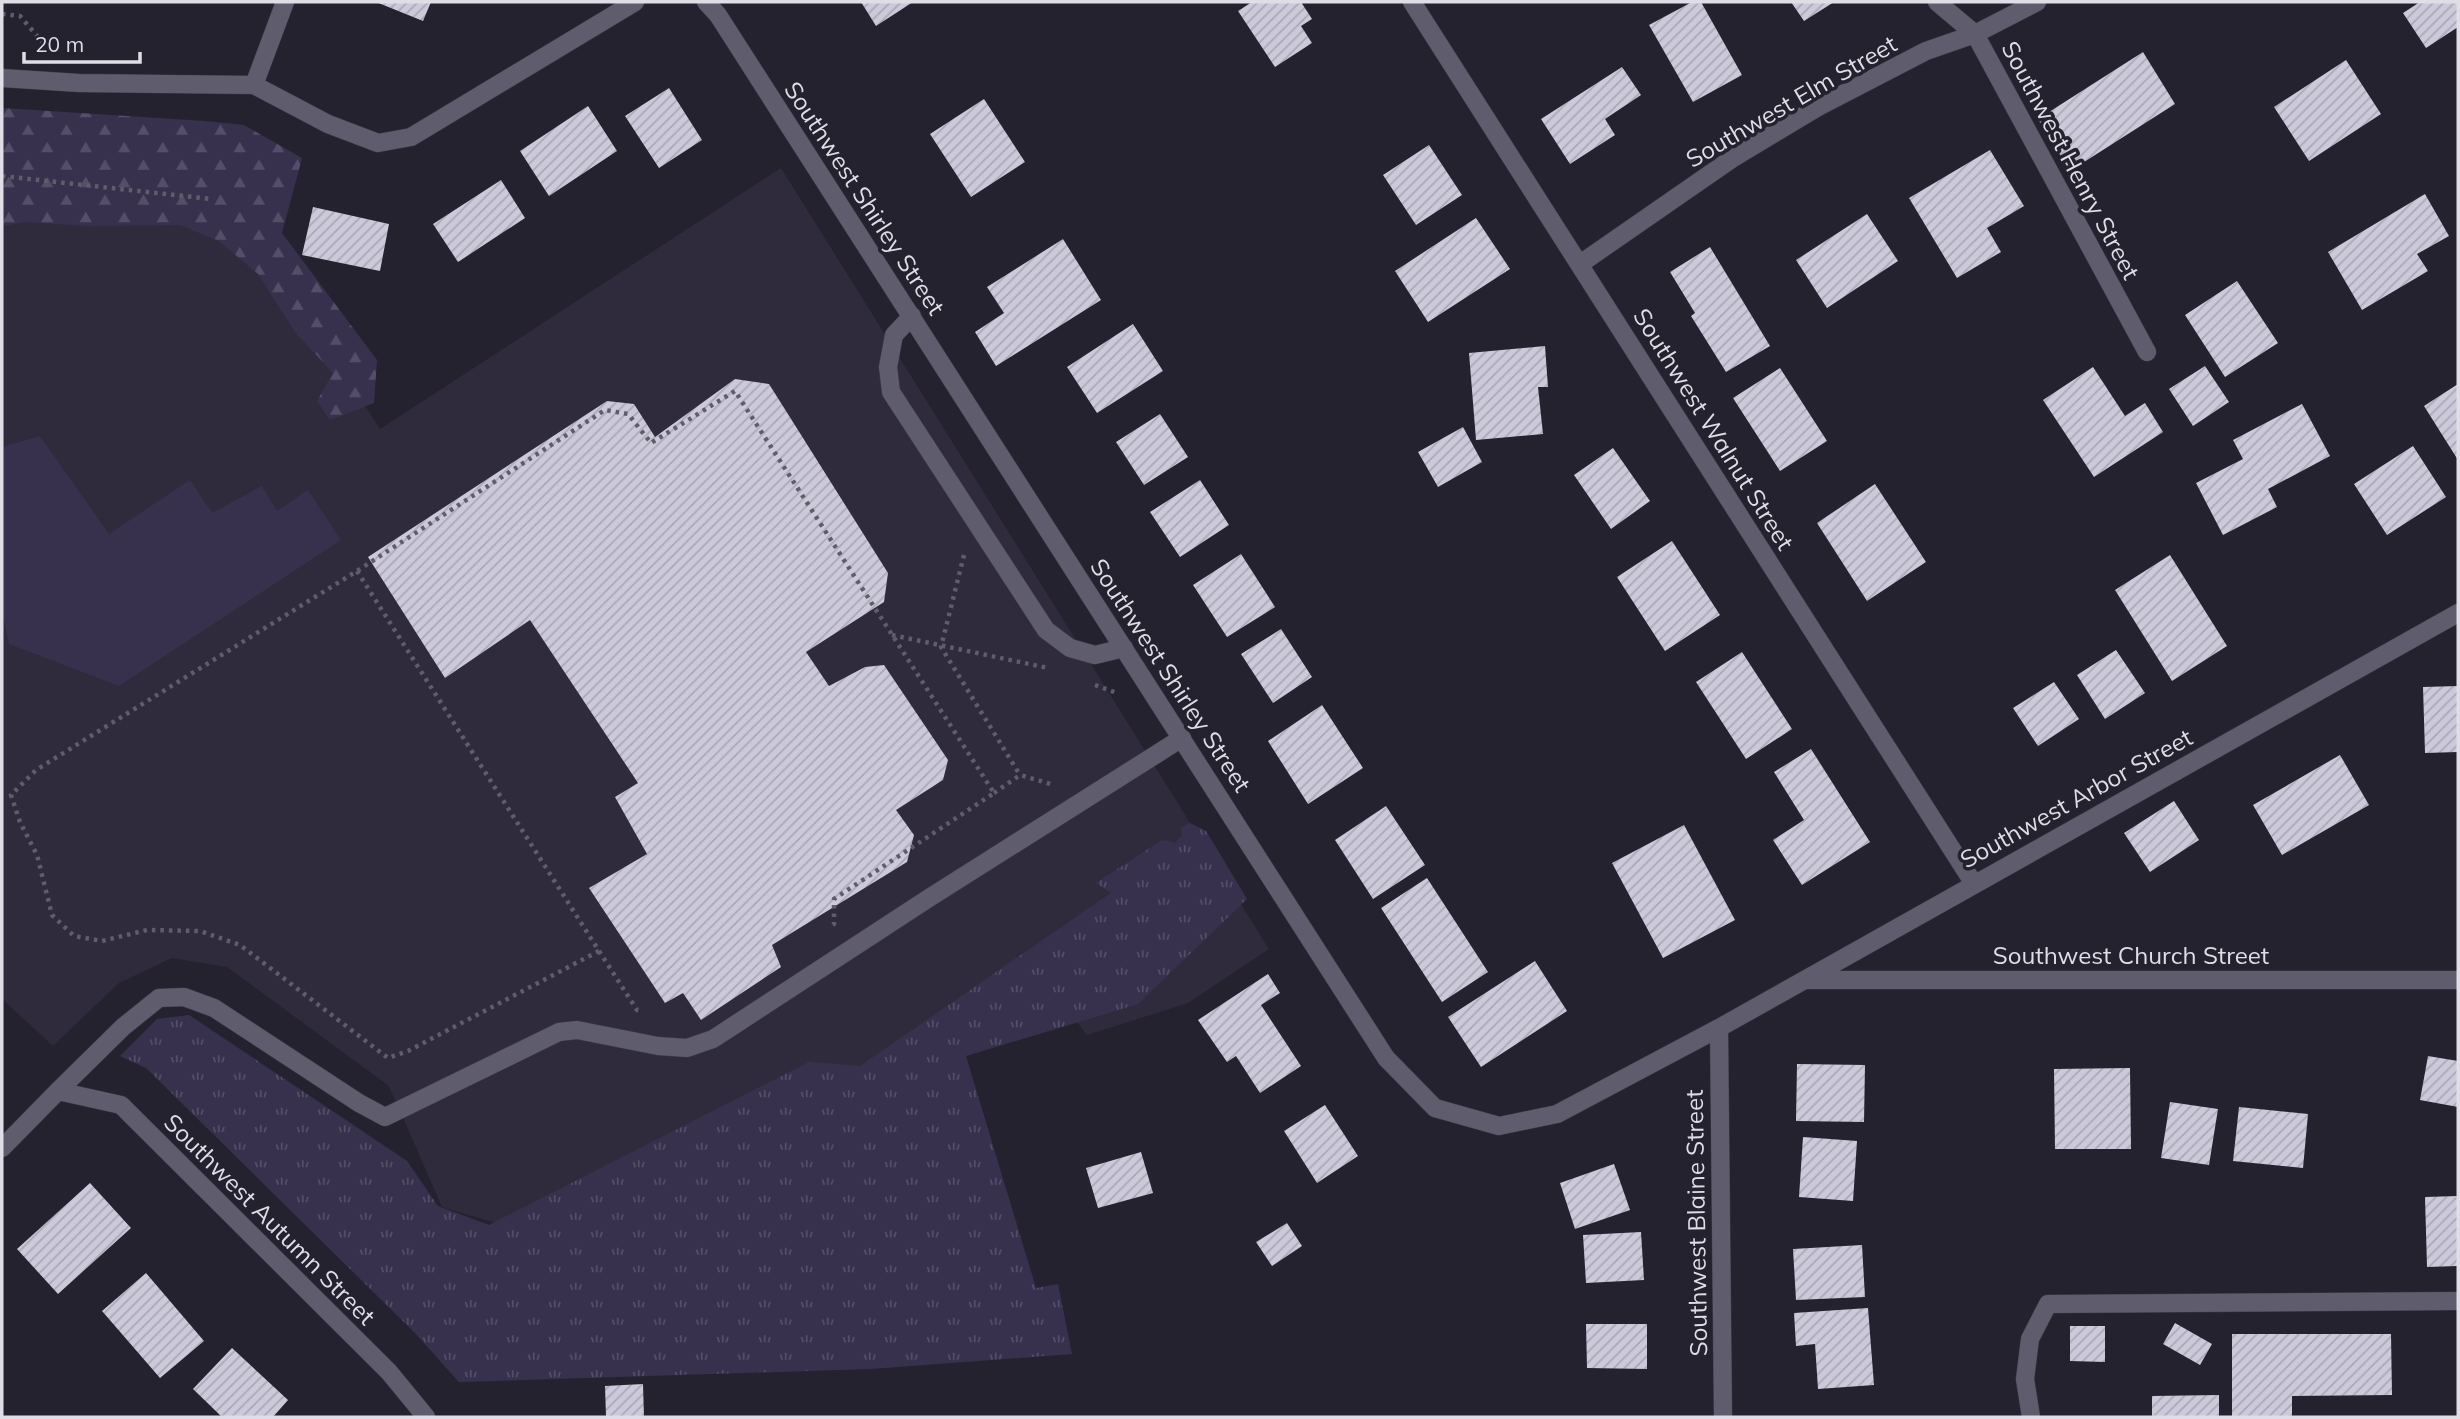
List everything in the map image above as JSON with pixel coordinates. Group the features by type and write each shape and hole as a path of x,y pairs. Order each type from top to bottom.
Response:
{"street":[{"path":"254,85 285,2"},
{"path":"2,78 79,83 254,85 328,124 378,143 411,138 635,2"},
{"name":"Southwest Shirley Street","path":"706,2 718,15 912,316 1386,1058 1435,1108 1499,1126 1556,1114 1719,1028"},
{"name":"Southwest Walnut Street","path":"1412,2 1974,884"},
{"name":"Southwest Henry Street","path":"1937,2 1975,34 2147,352"},
{"name":"Southwest Elm Street","path":"1580,264 1733,158 1818,107 1927,51 1975,34 2038,2"},
{"path":"912,316 894,335 888,367 891,391 1046,630 1070,648 1095,656 1124,648"},
{"name":"Southwest Arbor Street","path":"1719,1028 2458,613"},
{"path":"2,1148 123,1027 159,998 184,997 214,1008 359,1104 385,1117 559,1032 577,1030 658,1046 687,1048 713,1040 929,898 1182,738"},
{"name":"Southwest Church Street","path":"1804,980 2458,980"},
{"name":"Southwest Blaine Street","path":"1719,1028 1723,1417"},
{"name":"Southwest Autumn Street","path":"58,1091 121,1105 389,1372 426,1417"},
{"path":"2031,1417 2025,1379 2030,1339 2048,1304 2458,1301"}],"path":[{"path":"2,14 20,16 79,83"},
{"path":"2,176 211,199"},
{"path":"600,951 408,1051 388,1058 240,945 200,931 147,930 102,942 74,936 52,915 37,855 20,822 11,795 36,769 356,571 605,410 628,414 651,443 735,391 994,793"},
{"path":"965,550 941,647 1020,775 1055,786"},
{"path":"356,571 637,1010 649,1012"},
{"path":"891,634 941,647 1057,670"},
{"path":"1093,684 1129,698"},
{"path":"823,931 834,924 834,900 1020,775"}],"shaded area":[{"path":"2,114 183,126 380,429 781,168 1269,949 1188,1003 1087,1035 1036,969 868,1072 502,1225 442,1207 389,1086 227,967 172,958 119,983 53,1046 2,999"}],"green space":[{"path":"2,108 244,125 302,158 282,233 377,360 374,403 330,420 317,401 333,373 295,332 258,274 219,241 180,225 88,226 25,222 2,226"},
{"path":"40,436 109,534 190,480 212,513 262,486 277,511 308,490 341,540 119,686 9,644 2,610 2,447"},
{"path":"1190,823 1206,831 1247,899 1138,1004 966,1056 1036,1288 1058,1284 1072,1354 870,1369 459,1382 415,1333 146,1068 120,1056 157,1019 189,1015 407,1161 438,1206 489,1225 809,1062 860,1066 1111,893 1096,883 1162,840 1175,843 1182,835 1181,828"}],"building":[{"path":"376,2 431,2 423,21"},
{"path":"861,2 913,2 876,26"},
{"path":"1252,2 1301,2 1312,19 1301,26 1312,43 1275,67 1238,11"},
{"path":"1692,2 1701,2 1742,75 1693,102 1649,25"},
{"path":"1791,2 1834,2 1804,21"},
{"path":"2420,2 2458,2 2458,27 2426,48 2403,13"},
{"path":"2143,52 2175,104 2070,171 2038,119"},
{"path":"2346,60 2381,114 2309,161 2274,107"},
{"path":"1622,67 1641,95 1605,119 1615,135 1570,164 1541,119"},
{"path":"669,88 702,140 659,168 625,116"},
{"path":"984,99 1025,162 971,197 930,134"},
{"path":"588,106 617,151 549,196 520,151"},
{"path":"1429,145 1462,195 1416,225 1383,175"},
{"path":"1990,150 2024,206 1987,228 2001,252 1957,278 1909,198"},
{"path":"501,180 525,218 458,262 433,224"},
{"path":"2425,194 2449,236 2417,254 2428,271 2362,310 2328,252"},
{"path":"313,207 389,224 380,271 302,255"},
{"path":"1867,214 1898,261 1827,308 1796,260"},
{"path":"1476,218 1510,269 1428,322 1395,271"},
{"path":"1063,239 1101,300 996,366 975,332 1004,313 987,287"},
{"path":"1710,247 1770,346 1726,372 1691,316 1695,313 1670,272"},
{"path":"2237,281 2278,343 2225,377 2185,315"},
{"path":"1133,324 1163,371 1097,413 1067,367"},
{"path":"1545,346 1548,387 1538,387 1543,434 1476,440 1469,353"},
{"path":"2205,366 2229,402 2193,426 2169,389"},
{"path":"2093,367 2125,416 2145,403 2163,432 2094,477 2043,400"},
{"path":"1780,368 1827,441 1780,471 1733,398"},
{"path":"735,379 769,384 888,573 884,602 806,652 829,686 865,667 884,665 948,760 943,780 896,810 914,835 907,862 772,945 781,967 701,1020 683,993 665,1003 589,888 647,854 615,797 638,783 530,620 445,678 368,557 607,401 634,404 655,437"},
{"path":"2458,384 2458,460 2424,406"},
{"path":"2302,404 2330,456 2268,489 2277,507 2223,535 2196,483 2243,459 2233,440"},
{"path":"1160,414 1188,457 1144,485 1116,442"},
{"path":"1463,427 1482,462 1438,487 1418,452"},
{"path":"2413,446 2446,497 2387,535 2354,484"},
{"path":"1613,448 1650,501 1611,529 1574,475"},
{"path":"1200,480 1229,525 1180,557 1150,512"},
{"path":"1875,484 1926,562 1867,601 1817,523"},
{"path":"1672,541 1720,615 1665,651 1617,577"},
{"path":"1241,554 1275,607 1227,637 1193,585"},
{"path":"2170,555 2227,646 2172,681 2115,590"},
{"path":"1281,629 1312,677 1273,703 1241,654"},
{"path":"2116,650 2145,693 2105,719 2077,675"},
{"path":"1742,652 1792,729 1746,759 1696,682"},
{"path":"2054,682 2079,719 2038,746 2013,708"},
{"path":"2458,686 2458,752 2425,753 2423,687"},
{"path":"1322,705 1363,768 1308,804 1268,741"},
{"path":"1811,749 1870,842 1802,885 1773,840 1804,820 1774,772"},
{"path":"2340,755 2369,805 2282,855 2253,805"},
{"path":"2174,801 2199,840 2150,872 2124,833"},
{"path":"1386,806 1425,865 1373,899 1335,840"},
{"path":"1684,825 1735,920 1663,958 1612,863"},
{"path":"1427,878 1488,972 1442,1002 1381,908"},
{"path":"1535,961 1567,1011 1481,1067 1448,1017"},
{"path":"1268,974 1280,993 1261,1005 1301,1066 1260,1093 1236,1056 1227,1062 1198,1020"},
{"path":"2428,1056 2458,1061 2458,1107 2420,1100"},
{"path":"1797,1064 1865,1065 1864,1122 1796,1121"},
{"path":"2130,1068 2131,1149 2055,1149 2054,1069"},
{"path":"2170,1102 2218,1109 2209,1165 2161,1158"},
{"path":"1325,1105 1358,1156 1317,1183 1284,1131"},
{"path":"2239,1107 2308,1114 2303,1168 2233,1161"},
{"path":"1803,1137 1857,1141 1853,1201 1799,1197"},
{"path":"1141,1152 1153,1193 1098,1208 1086,1168"},
{"path":"1614,1164 1630,1210 1575,1229 1560,1183"},
{"path":"90,1183 131,1228 58,1294 17,1249"},
{"path":"2458,1196 2458,1266 2427,1267 2425,1197"},
{"path":"1287,1223 1302,1246 1272,1266 1256,1242"},
{"path":"1641,1232 1644,1280 1586,1283 1583,1235"},
{"path":"1862,1245 1865,1297 1796,1300 1793,1249"},
{"path":"146,1273 204,1341 160,1378 102,1311"},
{"path":"1868,1308 1874,1385 1818,1389 1815,1344 1796,1346 1794,1313"},
{"path":"2175,1323 2212,1344 2200,1365 2163,1344"},
{"path":"1586,1324 1647,1324 1647,1369 1587,1368"},
{"path":"2070,1326 2105,1326 2105,1362 2070,1361"},
{"path":"2232,1334 2391,1334 2392,1395 2292,1396 2292,1417 2232,1417"},
{"path":"232,1348 288,1400 273,1417 222,1417 193,1389"},
{"path":"643,1384 644,1417 606,1417 605,1386"},
{"path":"2219,1395 2219,1417 2152,1417 2152,1396"}]}
